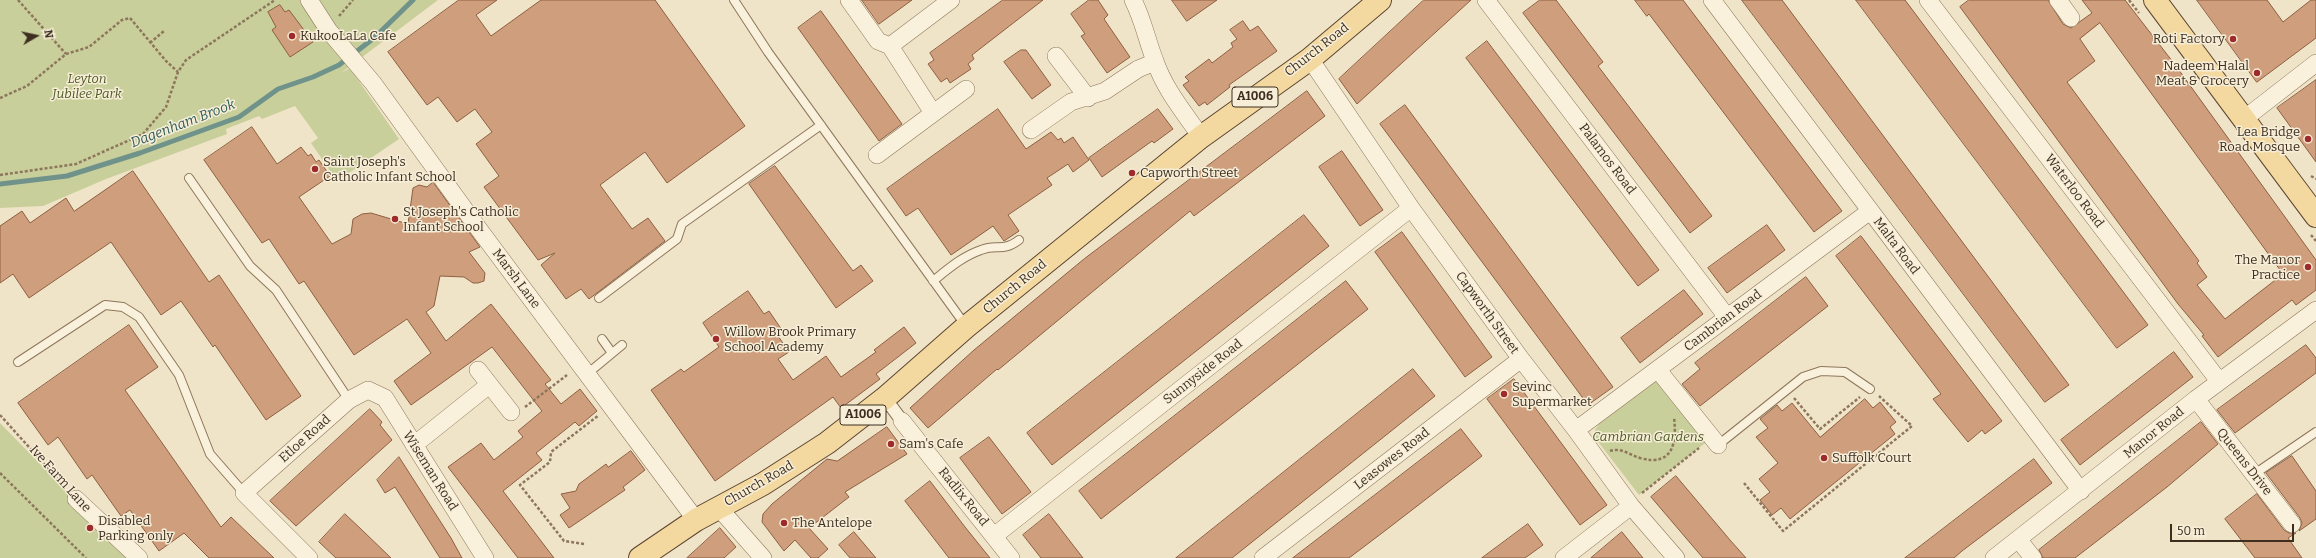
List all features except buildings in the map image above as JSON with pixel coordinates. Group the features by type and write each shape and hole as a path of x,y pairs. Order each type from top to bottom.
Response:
{"main road":[{"name":"Church Road","path":"640,558 696,520 805,457 885,398 966,327 1201,137 1310,59 1380,0"},
{"path":"2155,0 2316,216"}],"street":[{"name":"Marsh Lane","path":"309,0 329,31 361,68 610,406 696,520"},
{"path":"849,0 878,41 890,46 934,113"},
{"path":"890,46 951,0"},
{"path":"1133,0 1139,12 1155,62 1171,97 1201,137"},
{"name":"Palamos Road","path":"1486,0 1727,317"},
{"name":"Malta Road","path":"1712,0 2081,491"},
{"name":"Waterloo Road","path":"1928,0 2219,381"},
{"path":"2058,0 2071,18"},
{"path":"1056,56 1088,98"},
{"name":"Capworth Street","path":"1310,59 1412,208 1521,359 1576,430 1630,504 1676,558"},
{"path":"1031,130 1071,102 1088,98 1105,91 1138,69 1155,62"},
{"path":"2244,119 2316,63"},
{"path":"877,155 966,89"},
{"name":"Sunnyside Road","path":"994,536 1412,208"},
{"name":"Cambrian Road","path":"1576,430 1870,211"},
{"name":"Manor Road","path":"1994,558 2219,381 2316,310"},
{"name":"Leasowes Road","path":"1263,558 1521,359"},
{"path":"478,370 516,412"},
{"path":"1658,370 1711,445"},
{"path":"414,445 490,385"},
{"name":"Etloe Road","path":"244,493 349,400 368,390"},
{"name":"Wiseman Road","path":"368,390 385,398 485,558"},
{"name":"Radlix Road","path":"885,398 1011,558"},
{"name":"Queens Drive","path":"2196,399 2292,524"},
{"path":"244,493 309,558"},
{"name":"Ive Farm Lane","path":"76,499 139,558"},
{"path":"1564,558 1630,504"},
{"path":"719,508 763,558"},
{"path":"2018,539 2033,558"}],"lane":[{"path":"734,0 821,125 966,327"},
{"path":"599,298 677,239 682,224 821,125"},
{"path":"189,178 250,266 276,290 349,400"},
{"path":"933,281 975,252 989,247 1005,248 1019,240"},
{"path":"18,362 104,305 123,307 139,317 179,375 210,454 244,493"},
{"path":"602,339 612,353"},
{"path":"583,369 612,353 622,345"},
{"path":"1711,445 1803,377 1821,371 1845,372 1870,389"},
{"path":"2253,475 2316,432"}],"path":[{"path":"18,0 66,54"},
{"path":"0,175 76,164 143,134 166,107 178,72 186,60 275,0"},
{"path":"0,98 26,86 66,54 88,47 122,20 130,18 150,43 178,72"},
{"path":"150,43 164,31"},
{"path":"516,412 583,369"},
{"path":"1744,483 1783,531 1912,426 1870,389 1820,429 1786,390"},
{"path":"584,544 564,541 520,485 550,462 551,452 610,406"},
{"path":"1598,461 1615,449 1647,460 1661,459 1668,455 1672,450 1675,438 1673,410"},
{"name":"Ive Farm Lane","path":"0,415 76,499"},
{"path":"1630,504 1711,445"},
{"path":"0,473 86,558"}],"green space":[{"name":"Leyton Jubilee Park","path":"0,0 438,0 341,73 350,68 399,139 337,181 311,143 318,138 295,106 262,119 259,116 226,129 227,134 106,179 43,206 0,208"},
{"name":"Cambrian Gardens","path":"1659,378 1709,440 1639,495 1596,439 1595,430 1600,422"},
{"path":"0,423 132,558 0,558"}],"waterway":[{"name":"Dagenham Brook","path":"0,184 67,176 140,153 239,117 278,89 313,77 339,65 374,38 413,0"}],"place":[{"name":"KukooLaLa Cafe","path":"292,36"},
{"name":"Roti Factory","path":"2233,39"},
{"name":"Nadeem Halal Meat & Grocery","path":"2257,73"},
{"name":"Lea Bridge Road Mosque","path":"2308,139"},
{"name":"Saint Joseph's Catholic Infant School","path":"315,169"},
{"name":"Capworth Street","path":"1132,173"},
{"name":"St Joseph's Catholic Infant School","path":"395,219"},
{"name":"The Manor Practice","path":"2308,267"},
{"name":"Willow Brook Primary School Academy","path":"716,339"},
{"name":"Sevinc Supermarket","path":"1504,394"},
{"name":"Sam's Cafe","path":"891,444"},
{"name":"Suffolk Court","path":"1824,458"},
{"name":"The Antelope","path":"784,523"},
{"name":"Disabled Parking only","path":"90,528"}]}
